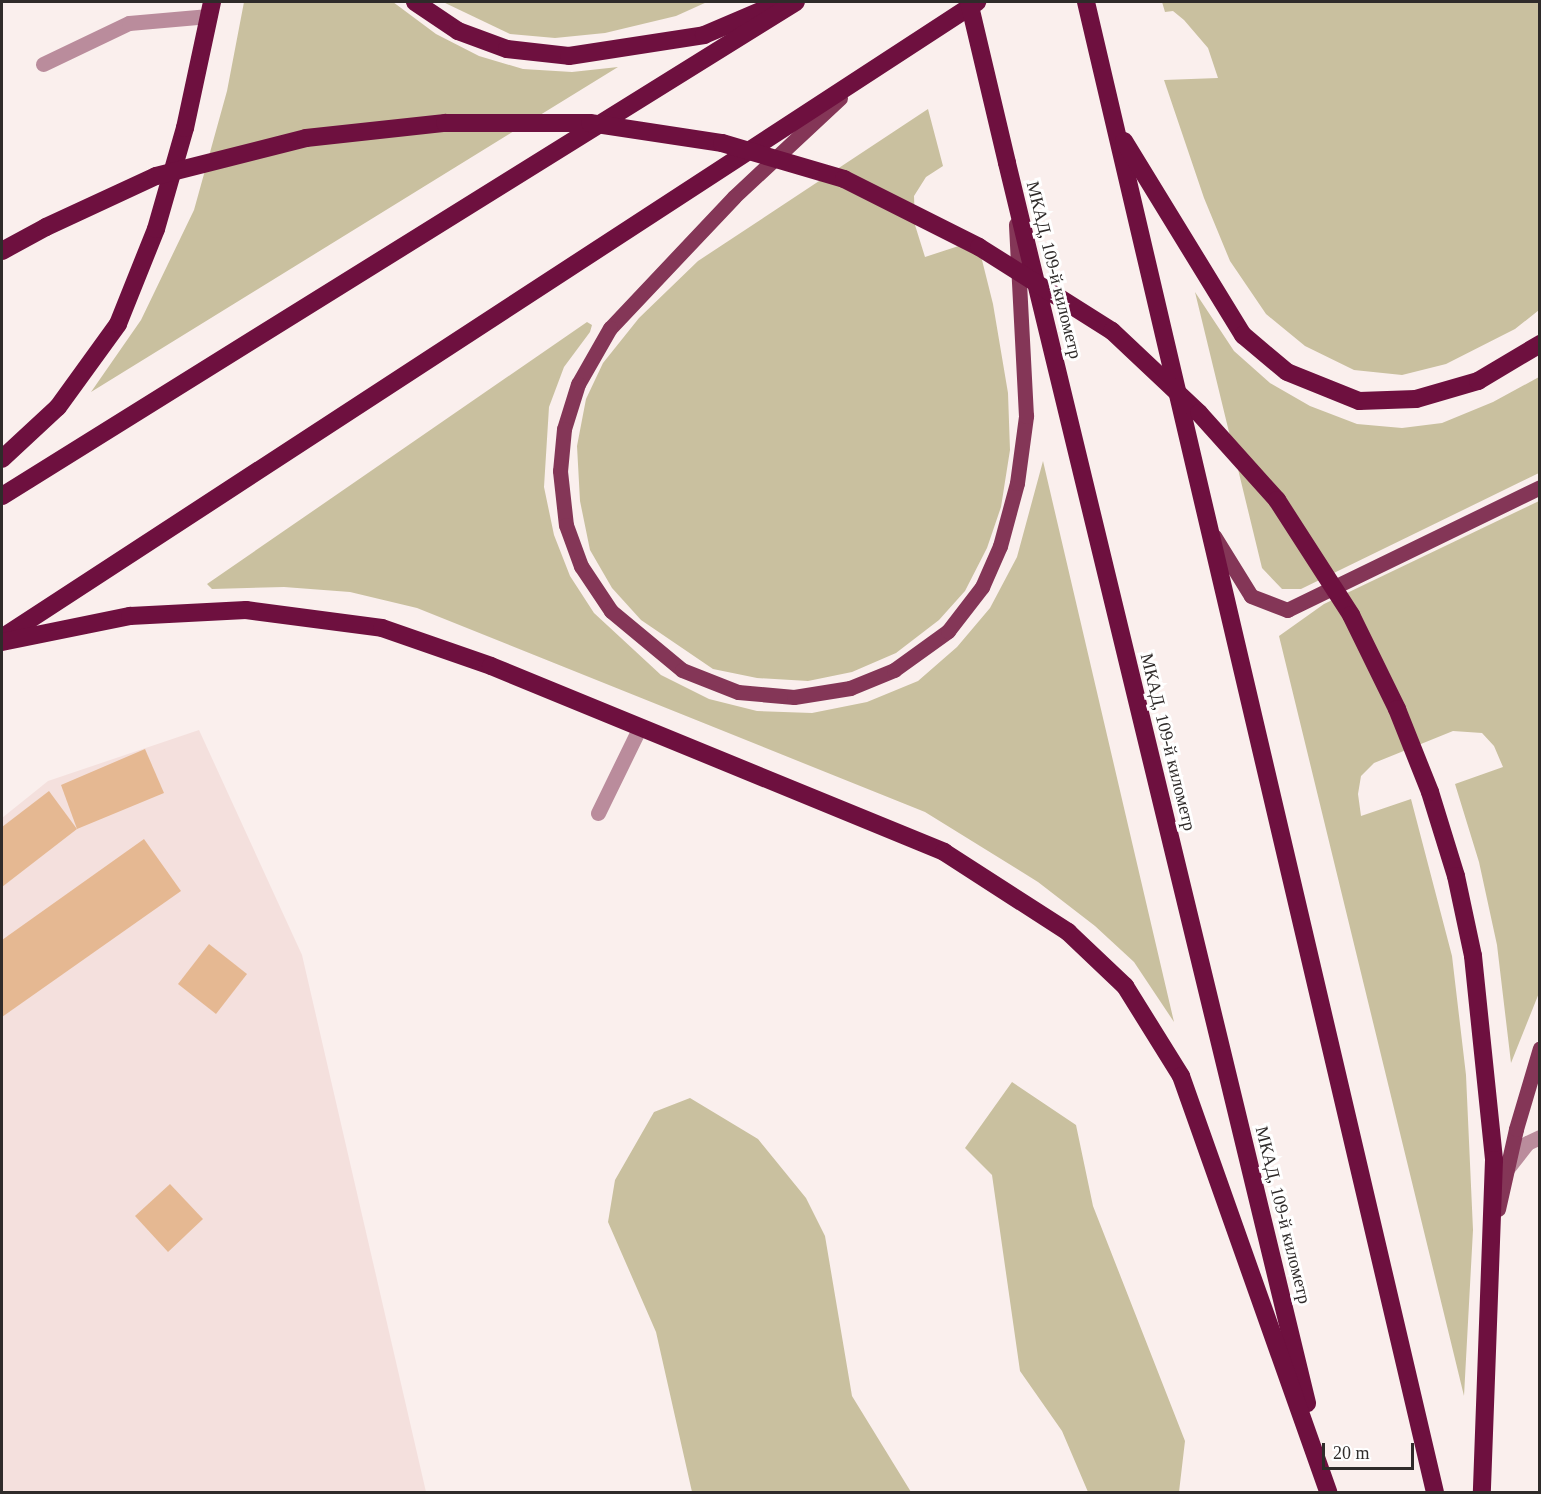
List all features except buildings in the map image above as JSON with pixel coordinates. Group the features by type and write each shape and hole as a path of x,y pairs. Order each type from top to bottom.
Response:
{"highway":[{"path":"415,2 458,31 507,50 569,56 704,34 782,2"},
{"path":"2,496 796,2"},
{"name":"МКАД, 109-й километр","path":"969,2 1328,1492"},
{"path":"2,640 977,2"},
{"path":"1086,2 1435,1492"},
{"path":"2,459 58,406 117,324 156,229 186,128 210,9"},
{"path":"2,251 156,176 306,138 445,123 590,123 722,143 844,178 979,247 1112,331 1199,413 1277,500 1351,615 1397,709 1430,792 1456,876 1473,956 1494,1160 1495,1223 1482,1492"},
{"path":"1114,126 1243,335 1287,372 1359,401 1416,399 1478,381 1539,344"},
{"path":"2,640 130,616 246,610 382,628 491,666 944,852 1068,932 1125,986 1180,1076 1328,1492"}],"main road":[{"path":"864,76 734,197 610,328 578,384 564,429 561,460 566,525 581,566 611,611 648,645 682,670 738,692 794,697 850,688 894,670 948,631 982,587 1000,546 1017,483 1026,416 1015,197"},
{"path":"1208,525 1251,596 1287,610 1539,487"},
{"path":"1495,1223 1539,1048"}],"lane":[{"path":"43,64 129,22 210,9"},
{"path":"598,813 640,727"},
{"path":"1507,1169 1527,1143 1539,1137"}],"shaded area":[{"path":"244,2 393,2 436,34 479,56 523,69 572,72 618,67 91,392 141,320 194,210 227,91"},
{"path":"443,2 707,2 676,16 605,33 555,38 510,34"},
{"path":"1162,2 1539,2 1539,310 1515,329 1446,364 1402,375 1354,370 1305,346 1266,314 1230,261 1204,198 1164,80 1218,78 1208,48 1184,20 1173,11 1165,12"},
{"path":"928,109 943,166 926,177 914,196 915,225 925,257 977,240 993,304 1008,393 1010,450 1001,507 987,548 965,591 939,620 896,653 852,672 808,681 757,678 713,669 641,620 612,588 590,550 580,501 577,446 586,399 603,363 639,318 698,261"},
{"path":"1195,292 1234,351 1270,383 1310,406 1357,424 1402,428 1442,423 1493,402 1539,377 1539,473 1301,589 1282,589 1262,568"},
{"path":"587,322 592,325 590,332 564,367 549,407 544,487 554,535 570,576 594,613 661,675 709,699 757,711 812,713 867,702 918,681 957,647 990,608 1017,557 1043,461 1174,1022 1134,962 1095,926 1038,882 925,812 417,608 350,592 284,587 212,589 207,584"},
{"path":"1539,501 1539,993 1511,1063 1497,945 1479,862 1455,784 1503,767 1494,746 1482,733 1453,731 1374,763 1361,776 1358,794 1361,816 1411,799 1452,956 1466,1075 1473,1230 1464,1396 1279,636 1324,604"},
{"path":"199,730 302,955 426,1492 2,1492 2,818 48,781"},
{"path":"1012,1082 1076,1125 1093,1206 1185,1441 1179,1492 1088,1492 1062,1431 1020,1371 992,1175 965,1148"},
{"path":"690,1098 758,1139 806,1198 825,1236 852,1396 911,1492 692,1492 656,1332 608,1222 615,1180 654,1112"}]}
